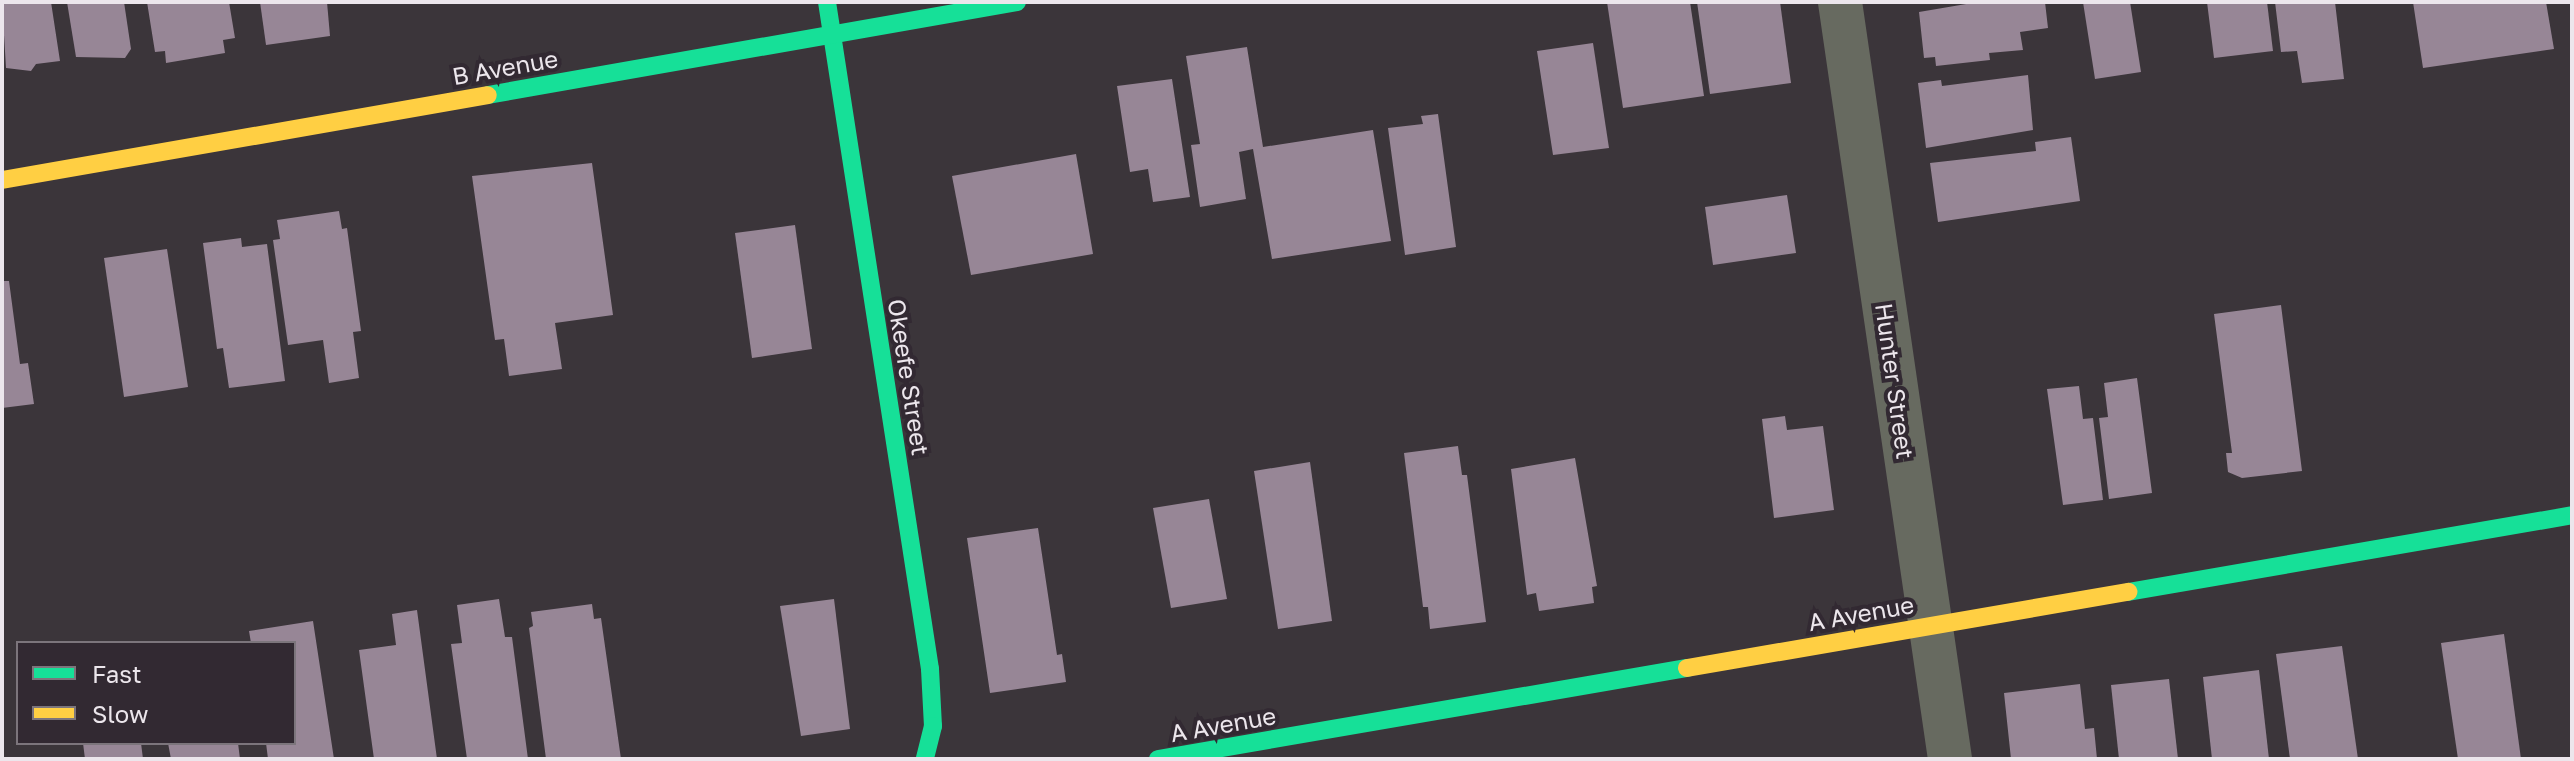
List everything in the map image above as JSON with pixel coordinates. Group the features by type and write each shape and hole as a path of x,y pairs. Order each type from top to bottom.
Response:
{"street":[{"name":"Okeefe Street","path":"827,2 930,669 933,726 925,759"},
{"name":"B Avenue","path":"2,180 1017,2"},
{"name":"Hunter Street","path":"1840,2 1950,759"},
{"name":"A Avenue","path":"1158,759 2572,515"}],"building":[{"path":"2,2 51,2 60,61 36,64 31,71 6,68"},
{"path":"67,2 124,2 131,49 125,58 76,57"},
{"path":"147,2 229,2 235,38 223,40 225,53 166,63 165,51 155,52"},
{"path":"260,2 327,2 330,36 266,45"},
{"path":"1607,2 1690,2 1704,96 1623,108"},
{"path":"1697,2 1780,2 1791,83 1710,94"},
{"path":"1978,2 2045,2 2048,28 2020,32 2023,50 1989,53 1990,60 1936,66 1935,57 1924,58 1919,12"},
{"path":"2083,2 2130,2 2141,72 2095,79"},
{"path":"2207,2 2267,2 2273,51 2214,58"},
{"path":"2275,2 2335,2 2344,79 2302,83 2297,51 2281,52"},
{"path":"2413,2 2546,2 2554,49 2423,68"},
{"path":"1593,43 1609,148 1553,155 1537,51"},
{"path":"1247,47 1263,147 1373,130 1391,241 1272,259 1253,149 1239,152 1246,199 1200,207 1191,145 1200,144 1186,56"},
{"path":"2028,75 2033,130 1926,148 1918,83 1941,80 1942,86"},
{"path":"1172,79 1190,197 1153,202 1148,169 1130,172 1117,86"},
{"path":"1438,114 1456,247 1405,255 1388,128 1423,124 1421,116"},
{"path":"2071,137 2080,201 1938,222 1930,163 2036,151 2035,142"},
{"path":"1076,154 1093,254 971,275 952,176"},
{"path":"592,163 613,315 555,323 562,369 509,376 504,339 495,340 472,176"},
{"path":"1787,195 1796,253 1713,265 1705,207"},
{"path":"339,211 342,229 347,228 361,331 353,332 359,378 329,383 323,340 288,345 273,240 280,239 277,220"},
{"path":"795,225 812,349 752,358 735,233"},
{"path":"241,238 242,247 267,244 285,381 229,388 223,348 217,349 203,243"},
{"path":"167,249 188,387 124,397 104,258"},
{"path":"2,281 9,281 20,364 28,363 34,404 2,408"},
{"path":"2281,305 2302,471 2242,478 2228,472 2226,453 2232,453 2214,314"},
{"path":"2137,378 2152,493 2109,499 2099,418 2108,417 2104,383"},
{"path":"2079,386 2083,419 2093,418 2103,500 2063,505 2047,389"},
{"path":"1785,416 1787,430 1823,426 1834,510 1774,518 1762,419"},
{"path":"1458,446 1462,475 1467,475 1486,622 1430,629 1428,607 1423,607 1404,453"},
{"path":"1575,458 1597,586 1592,587 1594,603 1539,611 1536,593 1527,595 1511,469"},
{"path":"1310,462 1332,621 1278,629 1254,471"},
{"path":"1209,499 1227,599 1171,608 1153,508"},
{"path":"1038,528 1057,655 1062,654 1066,682 990,693 967,538"},
{"path":"499,599 505,637 512,637 528,759 467,759 451,644 462,643 457,605"},
{"path":"834,599 850,729 801,736 780,606"},
{"path":"592,604 594,619 601,618 621,759 546,759 529,628 533,626 531,612"},
{"path":"417,610 437,759 374,759 359,650 396,645 392,614"},
{"path":"313,621 334,759 268,759 266,745 296,745 296,641 251,641 249,631"},
{"path":"2504,634 2521,759 2458,759 2441,643"},
{"path":"2342,646 2358,759 2290,759 2276,654"},
{"path":"2259,670 2269,759 2212,759 2203,677"},
{"path":"2169,679 2178,759 2119,759 2111,685"},
{"path":"2080,684 2085,729 2094,728 2097,759 2011,759 2004,693"},
{"path":"83,745 141,745 143,759 85,759"},
{"path":"168,745 238,745 240,759 171,759"}],"traffic: fast":[{"path":"827,2 930,669 933,726 925,759"},
{"path":"488,95 1017,2"},
{"path":"2128,592 2572,515"},
{"path":"1158,759 1687,668"}],"traffic: slow":[{"path":"2,180 488,95"},
{"path":"1687,668 2128,592"}]}
